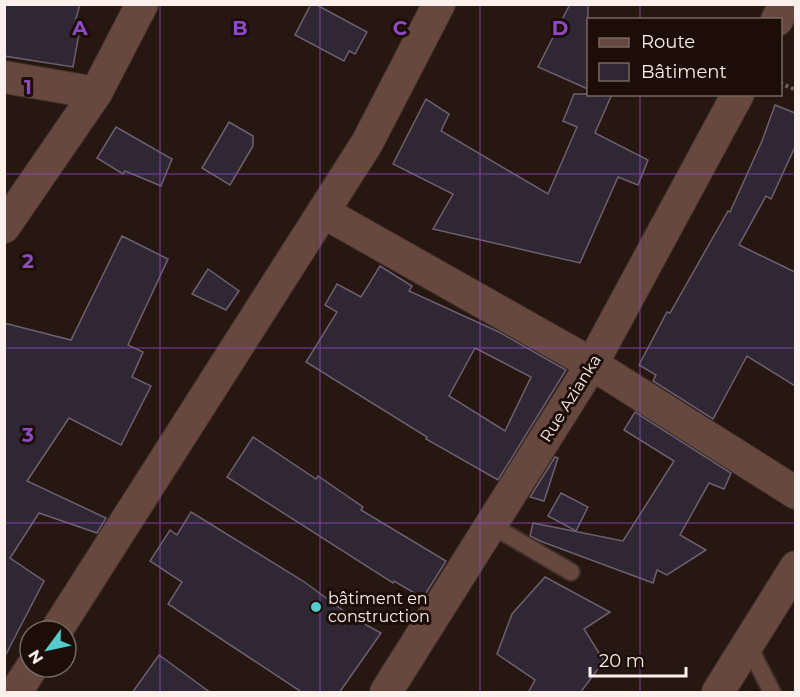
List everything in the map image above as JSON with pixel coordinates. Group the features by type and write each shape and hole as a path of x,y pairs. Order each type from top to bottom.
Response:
{"street":[{"path":"4,227 96,93 142,4"},
{"path":"64,619 367,143 439,4"},
{"path":"778,18 785,4"},
{"path":"4,77 96,93"},
{"name":"Rue Azianka","path":"386,693 592,364 737,96"},
{"path":"323,212 592,364 795,492"},
{"path":"718,693 795,567"},
{"path":"16,693 25,679"}],"lane":[{"path":"491,525 571,572"},
{"path":"748,645 772,693"}],"building":[{"path":"4,4 80,4 72,33 79,34 73,67 4,56"},
{"path":"311,4 367,32 355,54 349,51 344,61 295,35"},
{"path":"570,4 588,4 587,89 538,67"},
{"path":"574,94 611,96 595,133 648,160 638,185 618,177 580,263 433,229 453,194 393,164 426,99 449,114 441,131 548,194 577,127 563,121"},
{"path":"775,105 795,113 795,147 771,199 766,196 739,245 795,272 795,386 747,356 713,419 653,381 656,375 639,365 667,312 670,313 728,211 730,212 762,141"},
{"path":"229,122 253,136 253,146 230,185 202,168"},
{"path":"116,127 172,159 161,186 125,171 123,174 97,158"},
{"path":"122,236 168,259 128,345 143,352 132,377 151,386 121,445 69,418 27,481 106,518 97,533 39,513 10,558 44,581 24,619 18,619 18,631 4,658 4,323 71,340"},
{"path":"380,266 412,286 409,291 499,332 566,370 498,480 426,439 427,437 306,362 337,312 325,305 337,284 361,297","holes":["475,348 531,377 505,431 449,396"]},
{"path":"208,269 239,291 226,310 192,294"},
{"path":"635,412 731,473 724,489 709,483 680,535 706,550 667,575 657,570 653,583 530,536 533,523 623,541 674,461 624,430"},
{"path":"253,437 316,479 318,476 363,507 361,510 446,561 423,598 394,581 393,583 227,477"},
{"path":"555,457 558,458 544,501 530,497"},
{"path":"561,493 588,507 576,531 548,516"},
{"path":"191,512 303,581 352,617 381,633 339,693 303,693 168,604 182,582 150,561 170,530 177,535"},
{"path":"545,577 610,612 584,629 604,661 580,693 528,693 535,680 497,654 512,614"},
{"path":"159,655 211,693 132,693"}],"place":[{"name":"bâtiment en construction","path":"316,607"}]}
